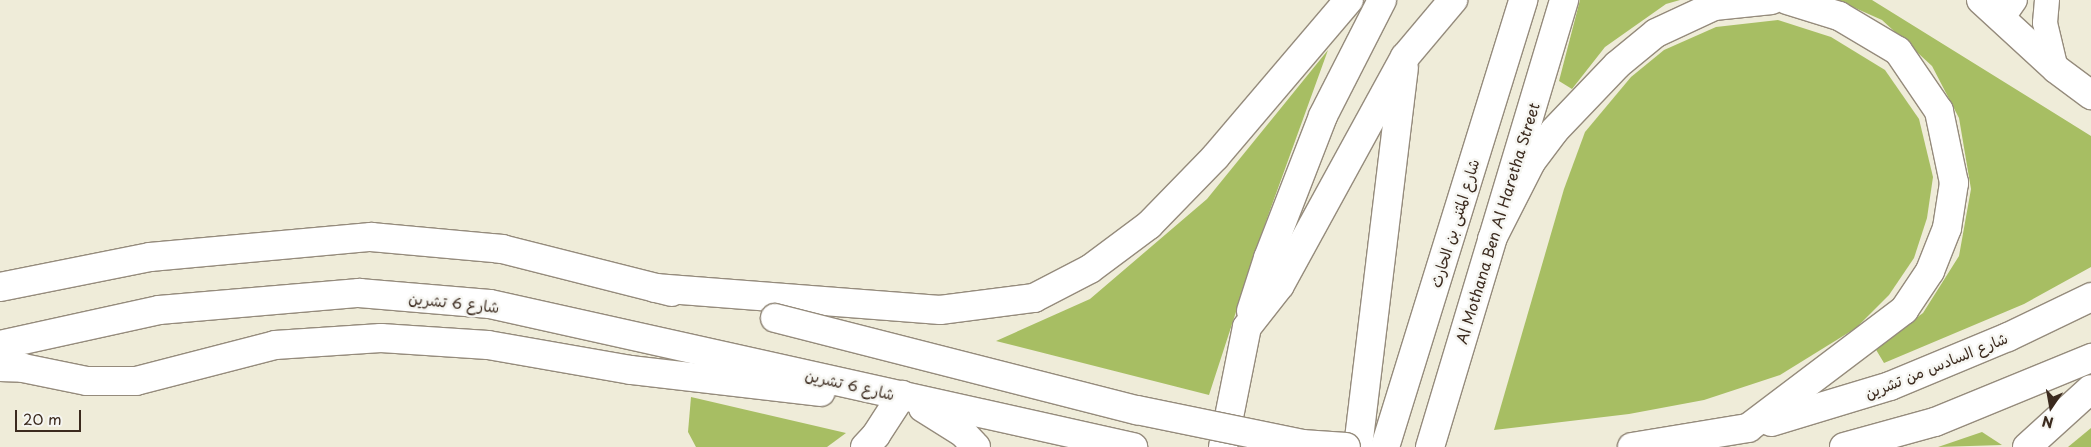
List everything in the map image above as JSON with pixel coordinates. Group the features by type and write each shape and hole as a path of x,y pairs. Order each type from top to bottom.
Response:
{"main road":[{"path":"654,288 940,310 1034,298 1090,269 1149,225 1216,156 1349,0"},
{"path":"1223,447 1247,327 1268,258 1322,116 1382,0"},
{"path":"1247,327 1280,285 1405,56 1453,0"},
{"name":"شارع المثنى بن الحارث","path":"1384,447 1523,0"},
{"name":"Al Mothana Ben Al Haretha Street","path":"1430,447 1564,0"},
{"path":"1492,239 1531,162 1554,131 1617,65 1656,33 1714,6 1772,0"},
{"path":"1748,428 1904,310 1930,271 1947,228 1954,183 1938,111 1898,51 1839,16 1787,0"},
{"path":"1962,0 2008,10"},
{"path":"1981,0 2008,10 2056,69 2091,95"},
{"path":"1358,447 1405,56"},
{"path":"0,287 150,257 371,237 502,250 1136,410 1302,444 1346,447"},
{"name":"شارع 6 تشرين","path":"0,345 159,310 359,293 490,304 1127,446"},
{"name":"شارع السادس من تشرين","path":"1632,447 1748,428 1890,386 2008,337 2091,297"},
{"path":"0,367 23,368 87,381 136,381 275,345 381,338 488,345 631,370 802,391 847,392 873,388"},
{"path":"1844,447 1935,422 2091,358"},
{"path":"2027,447 2091,389"},
{"path":"865,447 902,395 963,433 976,447"}],"street":[{"path":"2047,0 2045,24 2056,69"}],"green space":[{"path":"1580,0 1680,0 1666,4 1605,47 1572,89 1559,81"},
{"path":"1837,0 1872,0 2091,136 2091,267 2024,304 1884,363 1875,348 1923,313 1959,256 1971,189 1959,118 1932,66 1882,20"},
{"path":"1778,20 1831,37 1885,70 1919,119 1933,177 1927,218 1914,258 1889,295 1856,328 1780,375 1704,400 1629,414 1494,430 1564,189 1585,132 1631,77 1664,50 1716,27"},
{"path":"1328,50 1260,238 1209,395 996,341 1090,299 1207,199"},
{"path":"691,397 846,433 827,447 696,447 688,432"},
{"path":"2091,428 2091,447 2068,447"},
{"path":"1982,432 2002,445 1938,447"}]}
